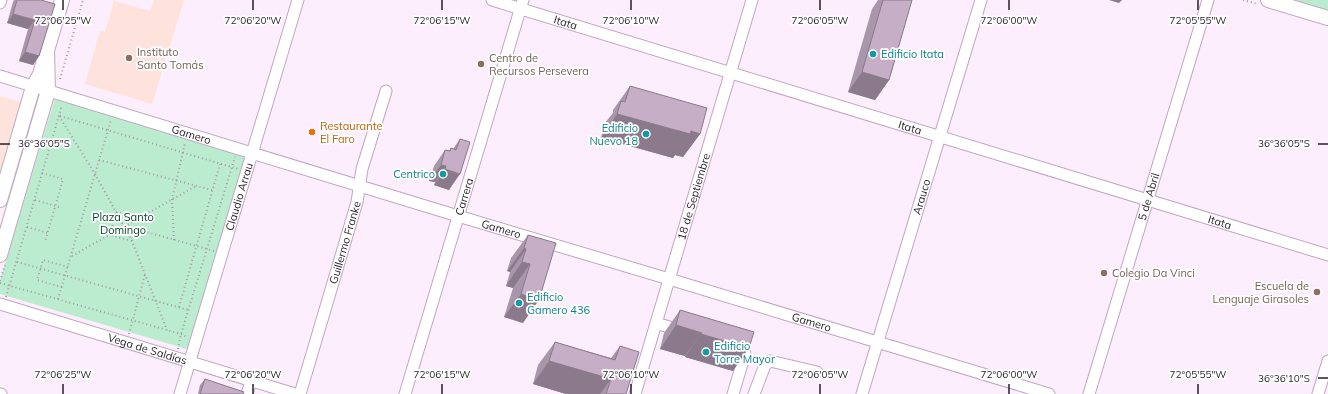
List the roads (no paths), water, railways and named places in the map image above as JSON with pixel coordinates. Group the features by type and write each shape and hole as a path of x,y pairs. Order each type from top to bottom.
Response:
{"main road":[{"path":"1268,0 1328,18"},
{"path":"0,200 34,87 40,74 47,50 57,3"},
{"path":"0,255 48,91 47,50"}],"street":[{"name":"Claudio Arrau","path":"180,394 298,0"},
{"name":"Itata","path":"492,0 522,4 731,73 1328,255"},
{"name":"18 de Septiembre","path":"635,394 752,0"},
{"name":"Arauco","path":"862,394 980,0"},
{"name":"5 de Abril","path":"1089,394 1208,0"},
{"name":"Carrera","path":"405,394 522,4"},
{"name":"Gamero","path":"0,76 1049,394"},
{"name":"Guillermo Franke","path":"300,394 357,202 362,169 386,91"},
{"name":"Vega de Saldías","path":"2,305 295,394"},
{"path":"656,323 692,334"},
{"path":"721,343 743,350 745,354 733,394"},
{"path":"754,394 765,365 770,360 817,372"},
{"path":"1318,394 1328,361"},
{"path":"247,394 251,381"}],"place":[{"name":"Edificio Itata","path":"873,54"},
{"name":"Instituto Santo Tomás","path":"129,58"},
{"name":"Centro de Recursos Persevera","path":"481,64"},
{"name":"Restaurante El Faro","path":"312,132"},
{"name":"Edificio Nuevo 18","path":"646,134"},
{"name":"Centrico","path":"443,174"},
{"name":"Colegio Da Vinci","path":"1104,273"},
{"name":"Escuela de Lenguaje Girasoles","path":"1317,292"},
{"name":"Edificio Gamero 436","path":"519,303"},
{"name":"Edificio Torre Mayor","path":"706,352"}],"park label":[{"name":"Plaza Santo Domingo","path":"123,223"}]}
